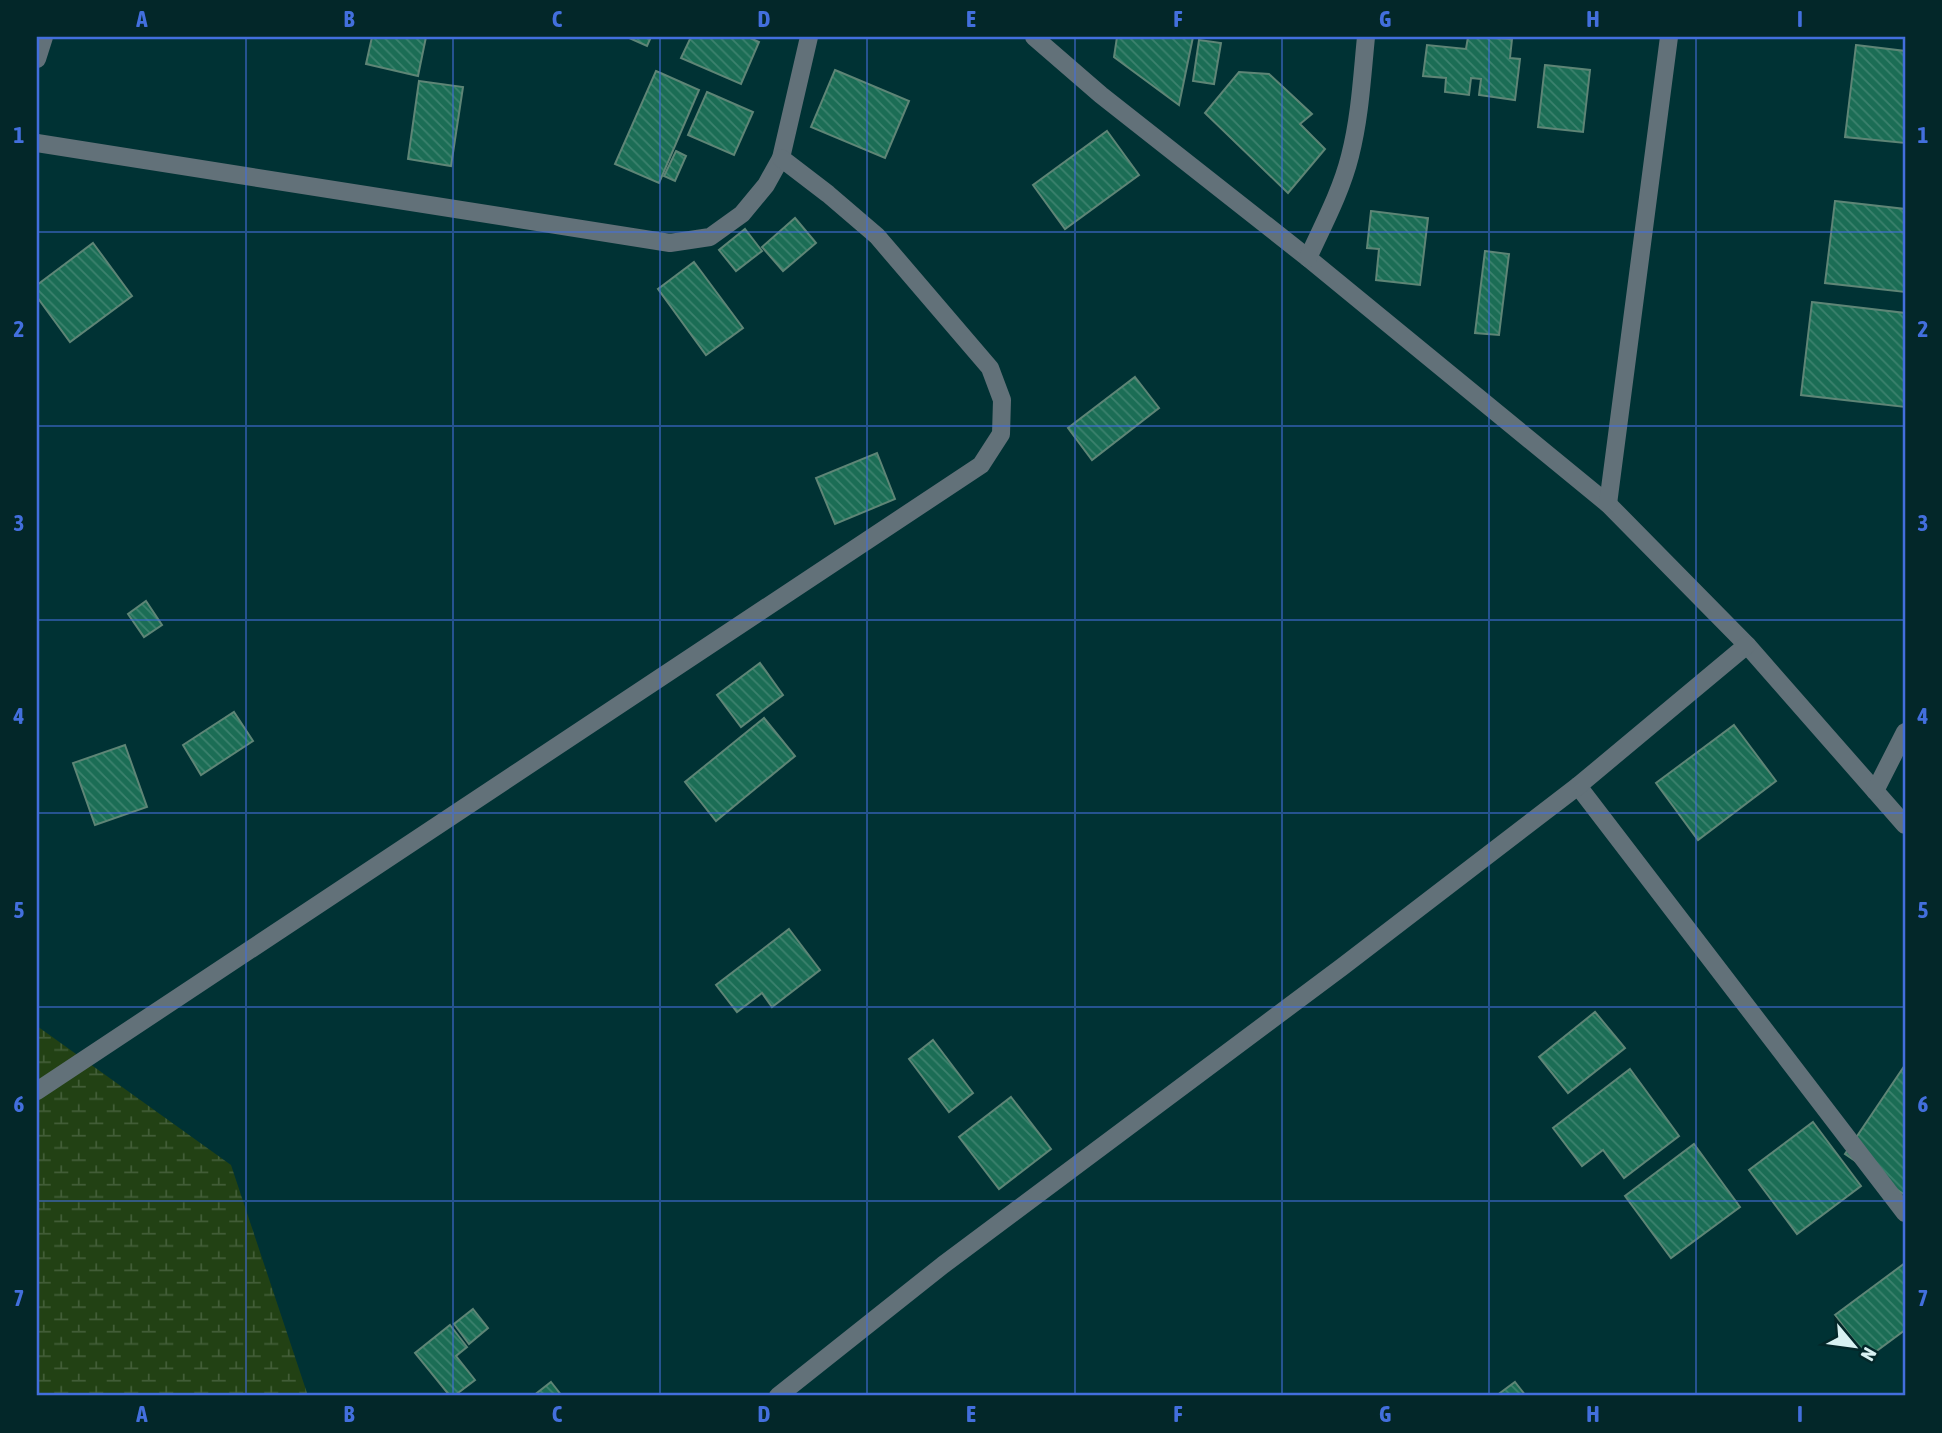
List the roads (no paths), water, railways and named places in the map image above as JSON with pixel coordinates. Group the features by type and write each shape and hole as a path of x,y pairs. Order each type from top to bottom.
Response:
{"street":[{"path":"37,59 44,37"},
{"path":"37,143 670,243 710,237 742,214 766,185 782,158 809,37"},
{"path":"1034,37 1101,95 1308,258 1608,504 1747,645 1905,825"},
{"path":"1308,258 1336,196 1349,158 1357,119 1366,37"},
{"path":"1608,504 1669,37"},
{"path":"37,1091 981,465 1001,434 1002,400 990,368 877,236 782,158"},
{"path":"778,1396 943,1265 1342,967 1578,786 1747,645"},
{"path":"1875,791 1905,732"},
{"path":"1578,786 1905,1213"}]}
